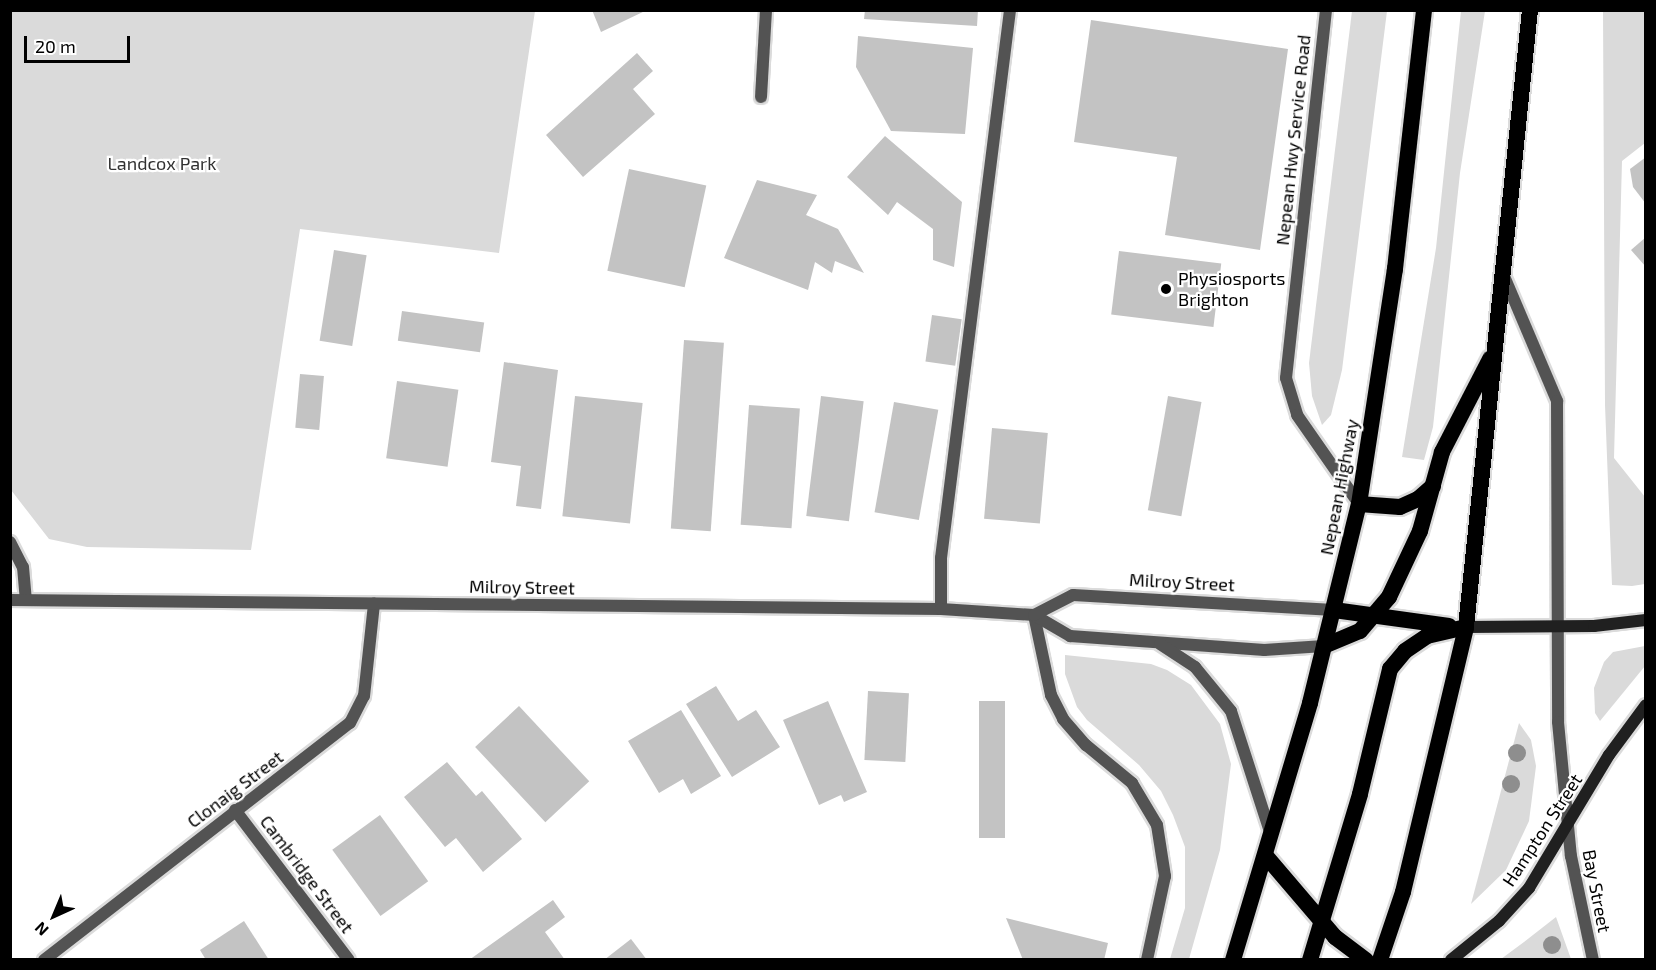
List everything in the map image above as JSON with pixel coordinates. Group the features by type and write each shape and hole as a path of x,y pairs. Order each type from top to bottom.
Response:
{"highway":[{"name":"Nepean Highway","path":"1233,960 1334,610 1359,504 1395,269 1424,10"},
{"path":"1380,960 1403,892 1466,627 1530,10"},
{"path":"1324,646 1353,635 1377,615 1415,543 1449,436 1494,352"},
{"path":"1359,504 1400,507 1418,500 1433,485"},
{"path":"1334,610 1466,627"},
{"path":"1310,960 1323,924 1390,669 1405,651 1427,636 1466,627"},
{"path":"1264,855 1323,924 1366,960"}],"main road":[{"path":"1466,627 1555,627 1646,620"},
{"name":"Hampton Street","path":"1450,960 1515,905 1567,828 1610,755 1646,705"}],"street":[{"path":"761,97 766,10"},
{"path":"941,609 941,558 1010,10"},
{"name":"Nepean Hwy Service Road","path":"1326,10 1286,378 1297,415 1359,504"},
{"name":"Bay Street","path":"1502,272 1557,401 1555,627 1557,712 1567,828 1593,960"},
{"path":"10,542 23,567 26,600"},
{"name":"Milroy Street","path":"1034,615 1062,597 1072,596 1334,610"},
{"name":"Milroy Street","path":"10,600 941,609 1034,615 1070,636 1264,650 1324,646"},
{"name":"Clonaig Street","path":"44,960 350,723 364,696 374,604"},
{"path":"1034,615 1051,695 1063,719 1086,745 1126,777 1157,825 1165,876 1147,960"},
{"path":"1154,642 1187,660 1225,701 1238,725 1270,832"},
{"name":"Cambridge Street","path":"235,810 349,960"}],"green space":[{"name":"Landcox Park","path":"11,10 535,11 499,253 300,229 251,550 87,547 49,539 11,490"},
{"path":"1352,11 1387,11 1342,370 1331,415 1322,425 1312,396 1309,363"},
{"path":"1461,11 1485,11 1460,173 1433,427 1424,460 1402,457 1436,248"},
{"path":"1603,11 1645,11 1645,143 1622,161 1614,458 1645,497 1645,584 1632,586 1612,585 1605,405"},
{"path":"1645,646 1645,666 1600,721 1595,713 1594,688 1604,662 1613,652"},
{"path":"1065,655 1151,664 1167,670 1191,685 1220,724 1231,764 1220,850 1189,959 1170,959 1185,908 1185,847 1173,815 1161,791 1139,765 1087,720 1077,707 1065,674"},
{"path":"1519,723 1531,740 1536,766 1529,821 1506,870 1471,904"},
{"path":"1556,917 1571,959 1501,959 1524,942"}],"building":[{"path":"592,10 647,10 601,32"},
{"path":"865,10 978,10 977,26 864,19"},
{"path":"1091,20 1288,49 1260,250 1165,235 1177,157 1074,142"},
{"path":"858,36 973,48 965,134 891,131 856,67"},
{"path":"637,53 653,71 633,89 655,114 583,177 546,135"},
{"path":"885,136 962,202 954,267 933,260 933,229 897,202 888,215 847,177"},
{"path":"1646,157 1646,204 1633,187 1630,169"},
{"path":"629,169 706,185 685,287 607,271"},
{"path":"757,180 817,195 806,215 838,229 864,273 835,261 832,273 815,262 808,290 724,258"},
{"path":"1646,237 1646,267 1631,250"},
{"path":"334,250 367,255 352,346 320,341"},
{"name":"Physiosports Brighton","path":"1119,251 1221,264 1213,327 1111,315"},
{"path":"402,311 484,323 480,352 398,341"},
{"path":"932,315 962,319 955,366 925,362"},
{"path":"684,340 724,343 711,531 671,529"},
{"path":"504,362 558,370 541,509 516,506 521,466 491,462"},
{"path":"300,374 324,376 319,430 295,428"},
{"path":"397,381 458,390 448,467 386,458"},
{"path":"575,396 643,403 630,523 562,516"},
{"path":"821,396 864,401 849,521 806,516"},
{"path":"1168,396 1201,402 1181,516 1148,510"},
{"path":"894,402 938,410 919,520 875,512"},
{"path":"749,405 800,409 792,528 741,525"},
{"path":"992,428 1048,433 1040,524 984,519"},
{"path":"716,686 738,721 756,710 780,747 732,777 686,704"},
{"path":"868,691 909,693 905,762 864,760"},
{"path":"828,701 867,792 844,802 841,795 819,805 783,720"},
{"path":"979,701 1005,701 1005,838 979,838"},
{"path":"519,706 589,781 545,822 475,747"},
{"path":"681,710 721,776 691,794 683,779 659,793 628,741"},
{"path":"447,762 476,796 482,791 522,839 483,872 456,838 445,847 404,797"},
{"path":"380,815 428,881 380,916 332,850"},
{"path":"553,900 565,917 545,932 565,960 469,960"},
{"path":"1006,918 1108,943 1104,960 1023,960"},
{"path":"244,921 269,960 206,960 200,950"},
{"path":"631,939 647,960 604,960"}],"place":[{"name":"Physiosports Brighton","path":"1166,289"}]}
